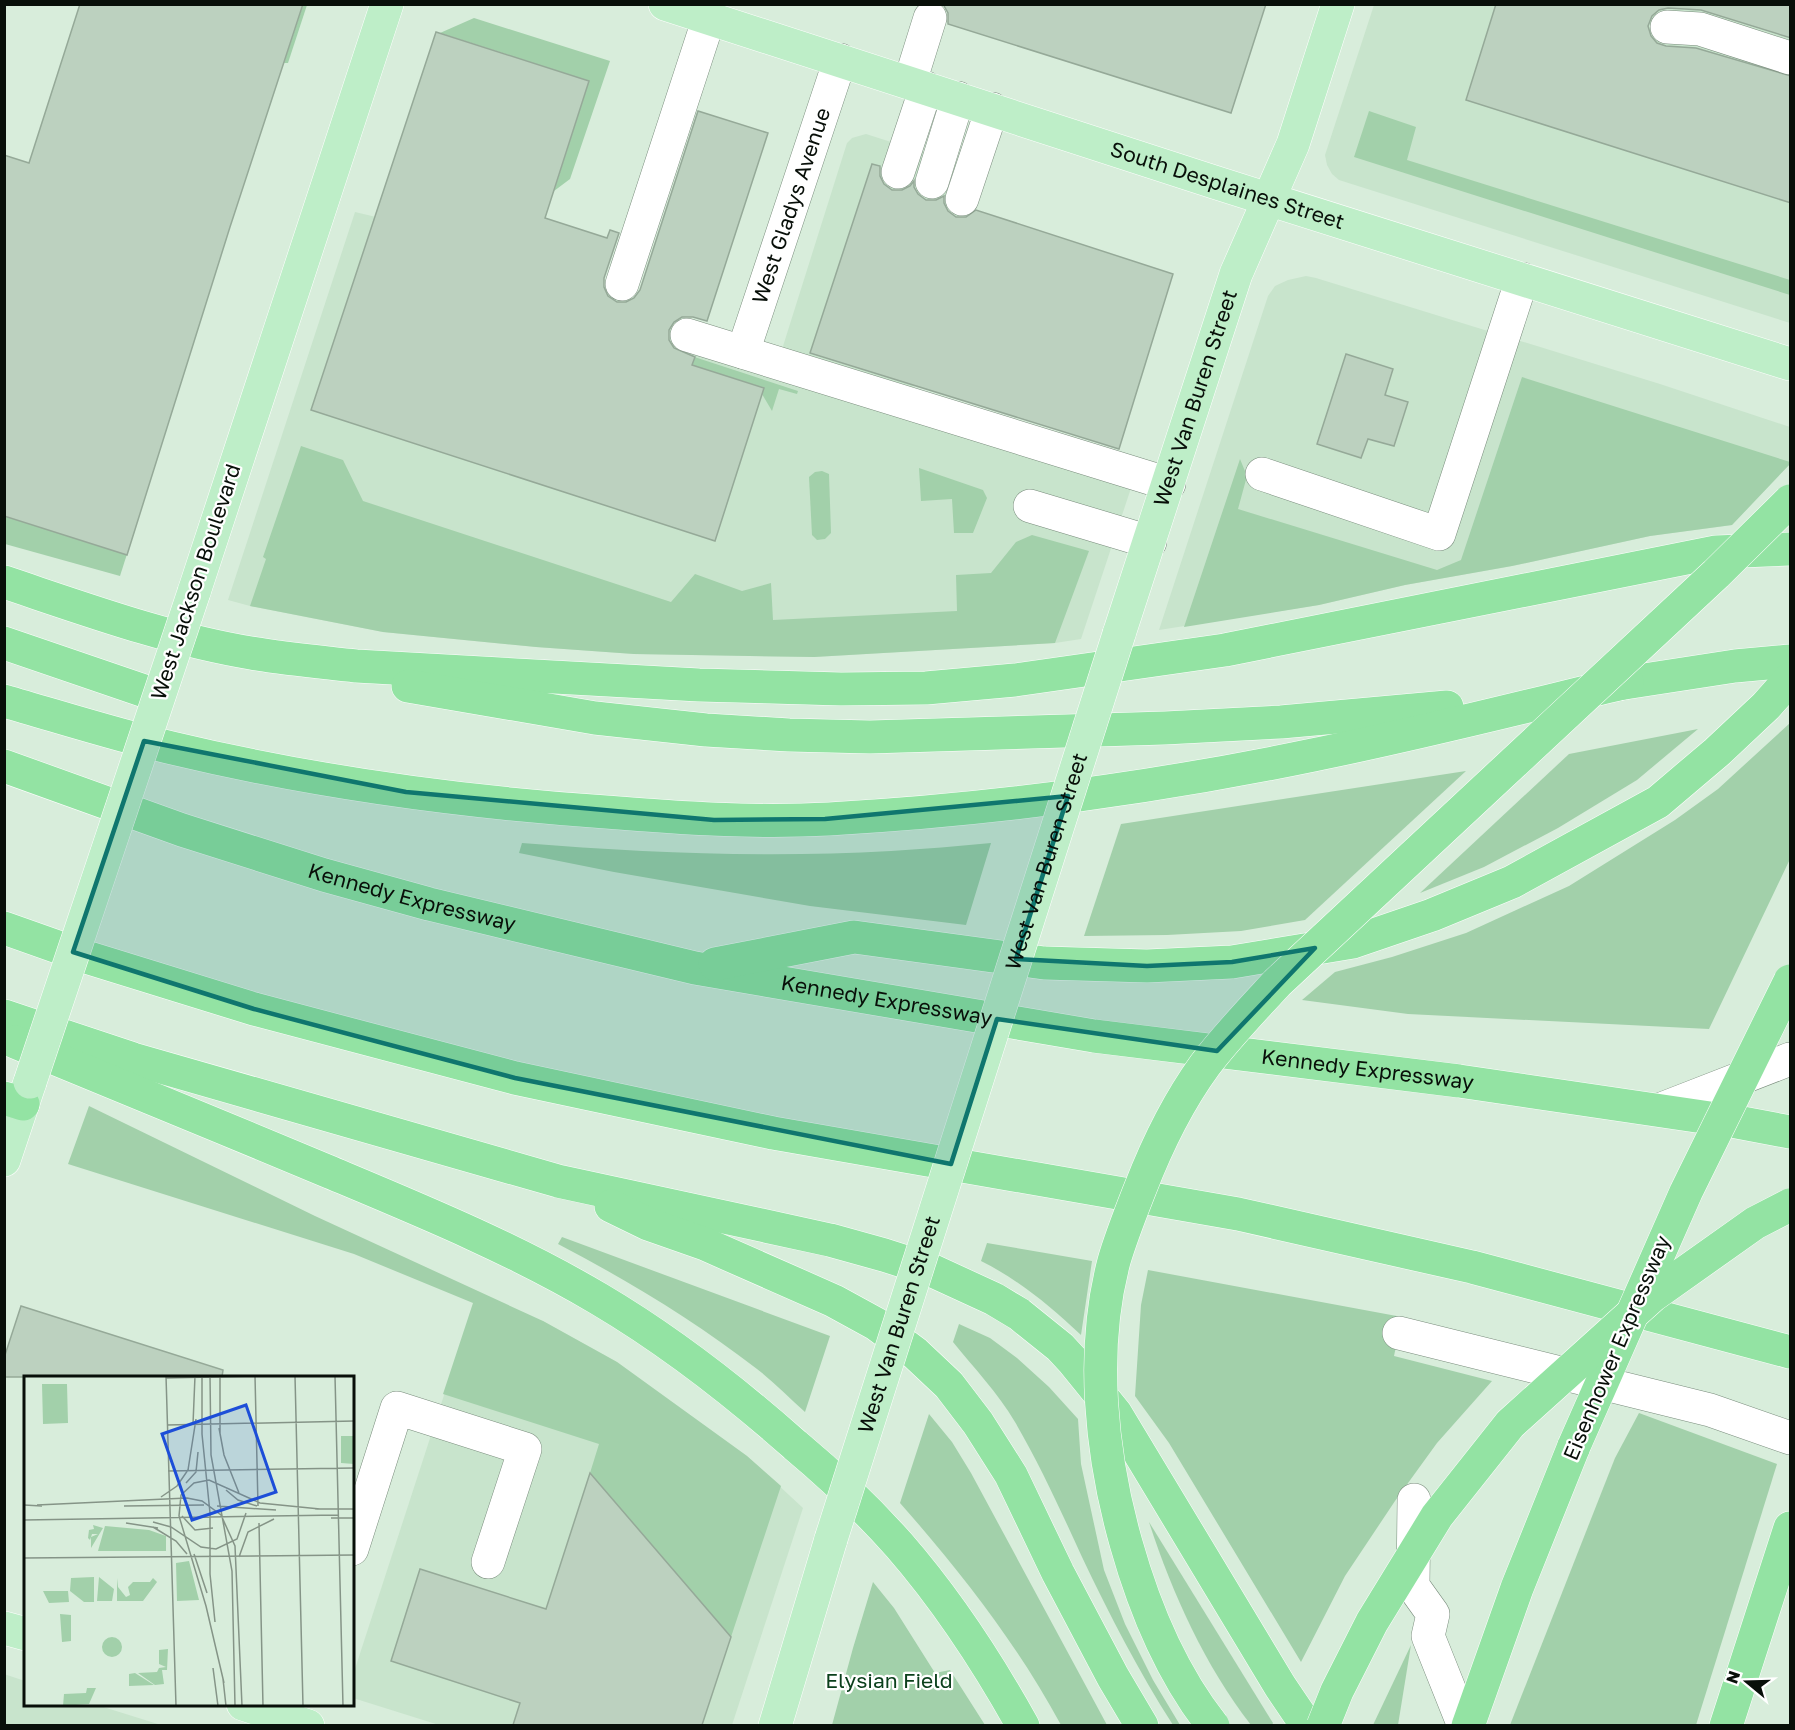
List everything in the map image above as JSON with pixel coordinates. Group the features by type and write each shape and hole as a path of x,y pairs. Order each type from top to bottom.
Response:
{"highway":[{"path":"1213,1725 1164,1648 1149,1611 1134,1571 1119,1518 1107,1462 1101,1350 1106,1307 1114,1262 1150,1162 1174,1113 1205,1066 1237,1026 1277,983 1716,574 1791,501"},
{"path":"249,653 356,666 687,684 841,689 926,688 1015,680 1225,650 1716,552 1791,549"},
{"path":"4,582 166,633 372,679 595,718 706,730 835,736 1165,728 1281,722 1512,700 1736,666 1791,661"},
{"path":"4,644 159,696"},
{"path":"695,968 854,937 1044,963 1147,966 1232,962 1353,942 1432,915 1512,882 1658,802 1717,752 1791,679"},
{"path":"4,701 170,748 291,773 406,792 558,809 714,820 825,819 993,806 1177,781 1398,737 1627,682"},
{"name":"Kennedy Expressway","path":"4,766 182,830 324,875 429,904 695,968 1094,1036 1459,1081 1791,1132"},
{"path":"4,928 86,957 254,1008 515,1078 773,1133 1238,1214 1472,1267 1780,1349"},
{"name":"Eisenhower Expressway","path":"1466,1725 1517,1588 1574,1446 1686,1192 1791,981"},
{"path":"4,1016 133,1059 558,1181 830,1240 884,1255 963,1284 994,1299 1042,1331 1073,1361 1116,1414 1280,1686 1307,1725"},
{"path":"4,1038 125,1086 452,1224 559,1277 648,1330 741,1398 834,1478 866,1510 900,1546 936,1592 1006,1695 1023,1725"},
{"path":"558,1181 648,1224 705,1244 834,1301 876,1324 924,1361 949,1385 978,1423 1011,1475 1058,1573 1113,1677 1142,1725"},
{"path":"1323,1725 1337,1691 1372,1622 1437,1516 1510,1424 1652,1296 1755,1223 1791,1205"},
{"path":"1726,1725 1791,1528"}],"main road":[{"name":"West Jackson Boulevard","path":"4,1160 19,1094 159,696 387,4"},
{"name":"South Desplaines Street","path":"665,4 720,15 840,60 1268,199 1791,364"},
{"name":"West Van Buren Street","path":"775,1725 831,1539 1236,274 1293,144 1338,4"},
{"path":"4,1628 24,1633"},
{"path":"252,1706 303,1717"}],"street":[{"path":"622,284 720,15"},
{"path":"898,172 918,85 930,18"},
{"path":"1667,27 1704,18 1791,58"},
{"name":"West Gladys Avenue","path":"743,352 840,60"},
{"path":"932,182 958,98"},
{"path":"962,199 992,109"},
{"path":"1262,474 1439,534 1522,279"},
{"path":"687,335 1169,484"},
{"path":"1030,506 1150,542"},
{"path":"1659,1110 1791,1059"},
{"path":"1399,1333 1710,1410 1791,1438"},
{"path":"354,1543 397,1407 525,1449 488,1562"},
{"path":"1414,1500 1413,1586 1433,1614 1428,1636 1466,1725"}],"highlighted area":[{"path":"144,741 406,792 714,820 825,819 1068,796 1016,959 1147,966 1232,962 1315,948 1217,1051 997,1019 951,1164 515,1078 254,1009 73,952"}],"shaded area":[{"path":"1374,5 1790,5 1790,323 1339,180 1332,174 1325,155"},
{"path":"866,134 982,171 908,403 1136,473 1081,639 1055,643 814,657 634,654 383,632 228,600 355,212 713,327 778,362 847,143 852,138"},
{"path":"1306,276 1660,384 1790,427 1790,464 1732,525 1650,536 1512,566 1405,585 1319,605 1159,630 1268,296 1275,286"},
{"path":"474,1303 543,1321 617,1362 747,1456 803,1508 732,1725 439,1725 354,1698 354,1672"},
{"path":"4,1674 24,1681 24,1706 100,1706 161,1725 5,1725"}],"green space":[{"path":"303,5 307,5 288,63 284,63"},
{"path":"474,18 610,61 570,179 554,191 589,81 440,33"},
{"path":"1369,111 1416,127 1407,160 1790,280 1790,295 1354,157"},
{"path":"673,350 798,391 797,394 779,389 772,411 762,394 764,388 670,358"},
{"path":"1522,377 1790,462 1790,464 1732,525 1650,536 1512,566 1405,585 1319,605 1184,627 1240,459 1247,476 1238,509 1437,570 1461,560"},
{"path":"301,446 343,460 363,501 671,602 695,574 742,591 771,583 773,620 957,611 956,575 991,573 1016,542 1032,535 1089,551 1055,643 814,657 634,654 383,632 250,606 266,559 263,557"},
{"path":"919,468 983,490 987,498 973,533 954,533 952,499 921,501"},
{"path":"822,471 829,474 831,533 825,539 817,540 812,535 809,477 815,472"},
{"path":"4,516 127,554 120,576 5,544"},
{"path":"1790,723 1790,859 1709,1029 1408,1014 1302,1000 1335,972 1392,957 1466,933 1569,886 1675,820 1718,789"},
{"path":"1698,729 1637,780 1558,828 1484,867 1420,893 1569,754"},
{"path":"1466,771 1305,920 1241,931 1084,936 1121,824"},
{"path":"522,843 660,852 799,854 891,851 991,843 966,925 810,906 614,872 519,853"},
{"path":"89,1106 315,1216 543,1321 617,1362 747,1456 781,1486 731,1637 590,1473 599,1444 443,1394 473,1303 354,1254 68,1164"},
{"path":"562,1237 830,1336 805,1412 763,1374 709,1334 635,1287 558,1244"},
{"path":"987,1243 1092,1261 1081,1335 1034,1294 981,1261"},
{"path":"1148,1270 1402,1317 1394,1356 1492,1381 1437,1443 1395,1501 1345,1576 1301,1662 1169,1443 1135,1396 1141,1305"},
{"path":"959,1324 990,1338 1017,1358 1049,1387 1078,1419 1081,1464 1104,1570 1125,1624 1153,1680 1180,1725 1173,1725 1125,1642 1042,1471 1015,1422 953,1342"},
{"path":"1639,1413 1777,1464 1696,1725 1510,1725 1615,1458"},
{"path":"929,1414 952,1442 971,1473 1107,1725 1061,1725 1007,1637 945,1555 900,1503"},
{"path":"1149,1522 1273,1723 1272,1725 1251,1725 1219,1678 1179,1602"},
{"name":"Elysian Field","path":"873,1582 894,1608 935,1673 950,1670 985,1725 832,1725"},
{"path":"1411,1645 1398,1725 1373,1725"}],"building":[{"path":"80,4 303,4 127,555 4,516 4,155 29,163"},
{"path":"943,4 1266,4 1231,113 948,24 948,13"},
{"path":"1496,4 1791,4 1791,38 1701,10 1668,8 1659,10 1652,16 1648,26 1651,36 1657,43 1666,46 1696,48 1791,76 1791,203 1466,100"},
{"path":"436,32 589,81 545,218 607,238 610,230 619,233 604,278 604,287 608,296 617,302 626,302 634,298 640,290 698,111 768,133 707,321 682,317 674,322 669,330 669,340 674,348 695,357 692,365 764,388 715,541 311,410"},
{"path":"872,164 880,166 880,176 884,184 892,190 902,190 914,181 918,194 926,200 936,200 944,196 944,203 948,211 956,217 966,217 976,210 1173,274 1119,449 810,353"},
{"path":"1346,354 1393,369 1385,395 1408,402 1394,446 1368,439 1361,458 1317,444"},
{"path":"21,1306 223,1370 222,1376 4,1377 4,1358"},
{"path":"590,1473 731,1637 702,1725 513,1725 520,1703 391,1661 420,1569 546,1609"}]}
